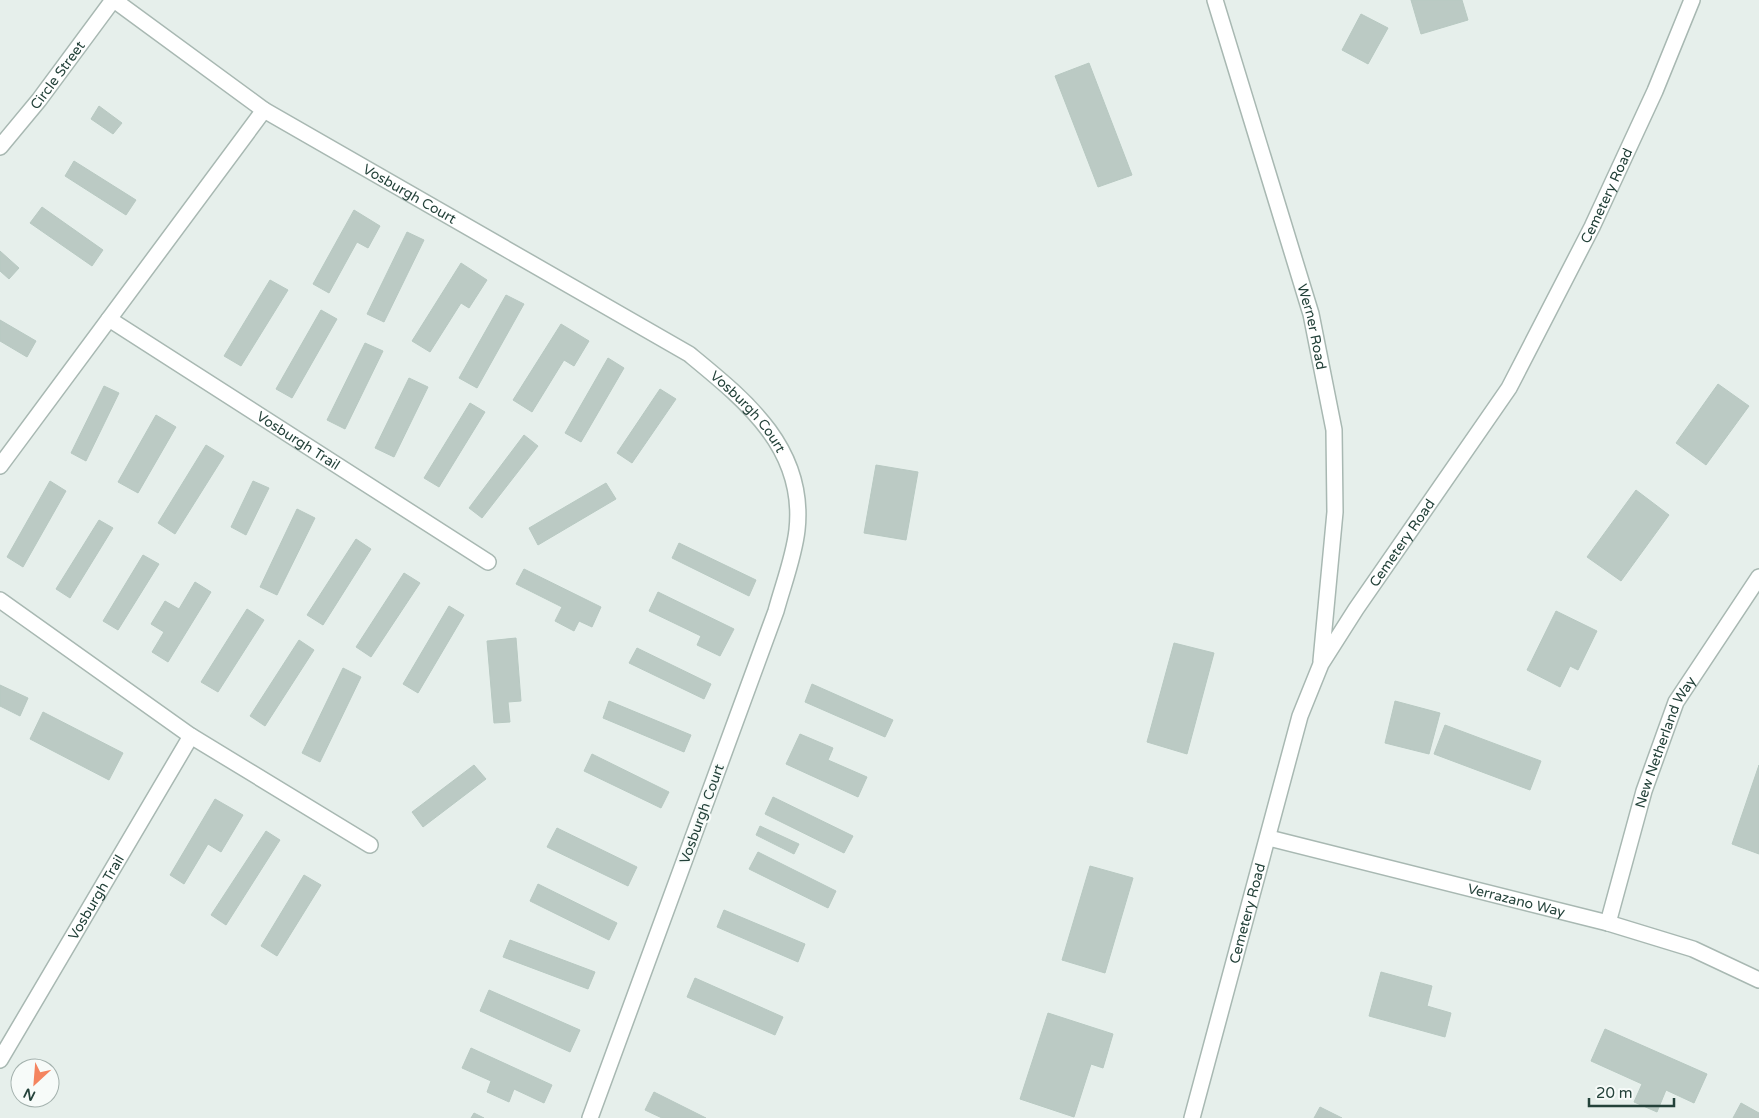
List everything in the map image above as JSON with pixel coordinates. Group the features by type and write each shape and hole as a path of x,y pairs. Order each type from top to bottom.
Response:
{"street":[{"name":"Vosburgh Court","path":"113,0 264,110 689,354 731,389 766,425 786,456 796,489 797,530 776,611 590,1118"},
{"name":"Circle Street","path":"0,147 39,100 113,0"},
{"name":"Werner Road","path":"1215,0 1311,314 1334,430 1335,512 1321,664"},
{"name":"Cemetery Road","path":"1192,1118 1269,838 1300,716 1321,664 1356,609 1509,388 1592,227 1655,90 1692,0"},
{"path":"0,466 264,110"},
{"name":"Vosburgh Trail","path":"108,318 488,562"},
{"name":"New Netherland Way","path":"1608,924 1644,791 1676,702 1759,577"},
{"path":"0,600 191,736 370,845"},
{"name":"Vosburgh Trail","path":"0,1060 191,736"},
{"name":"Verrazano Way","path":"1269,838 1608,924 1693,949 1759,980"}],"building":[{"path":"1411,0 1462,0 1468,20 1421,34"},
{"path":"1361,14 1388,28 1368,64 1342,50"},
{"path":"1089,63 1132,175 1098,187 1055,76"},
{"path":"99,106 122,123 113,134 91,119"},
{"path":"74,161 136,200 126,215 65,176"},
{"path":"42,207 103,250 92,266 30,223"},
{"path":"354,210 380,226 368,248 357,242 329,293 313,284"},
{"path":"407,232 424,240 384,322 367,314"},
{"path":"0,251 19,268 9,279 0,271"},
{"path":"461,263 487,280 469,308 461,303 430,352 412,341"},
{"path":"270,280 288,290 241,366 224,356"},
{"path":"506,295 524,304 477,388 459,378"},
{"path":"321,310 337,319 292,398 276,389"},
{"path":"0,320 36,341 27,357 0,341"},
{"path":"561,324 589,341 574,366 564,360 532,412 513,400"},
{"path":"365,343 383,351 345,429 327,420"},
{"path":"608,358 624,368 581,442 565,433"},
{"path":"409,378 428,387 394,457 375,448"},
{"path":"1718,384 1749,406 1706,465 1676,443"},
{"path":"104,386 119,393 86,461 71,453"},
{"path":"660,389 676,399 632,463 617,453"},
{"path":"470,403 485,412 439,487 424,478"},
{"path":"156,415 176,427 138,493 118,482"},
{"path":"524,435 538,446 482,518 469,508"},
{"path":"206,445 224,456 175,534 158,523"},
{"path":"876,465 918,472 906,540 864,533"},
{"path":"50,481 66,491 23,567 7,557"},
{"path":"253,481 269,488 246,535 231,527"},
{"path":"606,483 616,499 538,545 529,528"},
{"path":"1636,490 1669,515 1621,581 1587,557"},
{"path":"297,509 315,518 277,595 260,587"},
{"path":"99,520 113,528 70,598 56,589"},
{"path":"356,539 371,549 323,625 307,615"},
{"path":"679,543 756,580 749,596 672,558"},
{"path":"143,555 159,564 118,630 103,621"},
{"path":"524,569 601,607 592,627 579,621 574,631 555,621 562,607 516,584"},
{"path":"404,573 420,583 371,657 356,647"},
{"path":"195,582 211,592 168,662 152,652 164,632 151,624 165,601 179,609"},
{"path":"658,592 734,629 720,656 697,645 701,636 649,611"},
{"path":"449,606 464,615 418,693 403,684"},
{"path":"247,609 264,620 218,692 201,682"},
{"path":"1556,611 1597,631 1578,670 1570,666 1560,687 1527,670"},
{"path":"516,638 521,701 508,702 510,722 494,723 487,641"},
{"path":"299,640 314,650 265,726 250,716"},
{"path":"1174,643 1214,653 1187,754 1147,742"},
{"path":"637,648 711,684 704,699 629,663"},
{"path":"343,668 361,677 320,762 302,753"},
{"path":"812,684 893,720 885,737 805,702"},
{"path":"0,685 28,698 20,716 0,706"},
{"path":"609,701 691,735 684,752 603,718"},
{"path":"1395,701 1440,713 1429,754 1385,743"},
{"path":"43,712 123,753 109,780 30,739"},
{"path":"1445,725 1541,761 1530,790 1434,754"},
{"path":"800,734 833,748 828,760 867,777 858,797 786,764"},
{"path":"592,754 669,792 661,808 584,771"},
{"path":"474,765 486,779 423,827 412,812"},
{"path":"1759,765 1759,854 1732,844"},
{"path":"773,797 853,836 844,853 765,814"},
{"path":"215,799 243,815 221,852 208,844 184,884 170,875"},
{"path":"760,826 799,844 794,854 756,835"},
{"path":"557,828 637,867 628,886 547,847"},
{"path":"266,831 280,840 226,925 211,915"},
{"path":"758,852 836,891 828,908 749,869"},
{"path":"1090,866 1133,878 1105,973 1062,960"},
{"path":"304,875 321,885 277,956 261,946"},
{"path":"538,884 617,923 609,940 530,901"},
{"path":"724,910 805,944 798,962 717,927"},
{"path":"510,940 595,972 588,989 503,957"},
{"path":"1381,972 1432,986 1427,1006 1451,1013 1445,1037 1369,1016"},
{"path":"695,978 783,1017 775,1035 687,997"},
{"path":"489,990 580,1030 570,1052 480,1011"},
{"path":"1048,1013 1113,1034 1103,1068 1091,1064 1074,1117 1020,1099"},
{"path":"1605,1029 1707,1074 1694,1103 1666,1090 1657,1112 1634,1102 1642,1084 1591,1061"},
{"path":"471,1048 552,1085 544,1103 514,1089 509,1102 487,1092 491,1081 462,1068"},
{"path":"654,1092 706,1118 662,1118 645,1110"},
{"path":"1741,1103 1759,1113 1759,1118 1733,1118"},
{"path":"1320,1107 1342,1118 1314,1118"},
{"path":"474,1113 484,1118 471,1118"}]}
